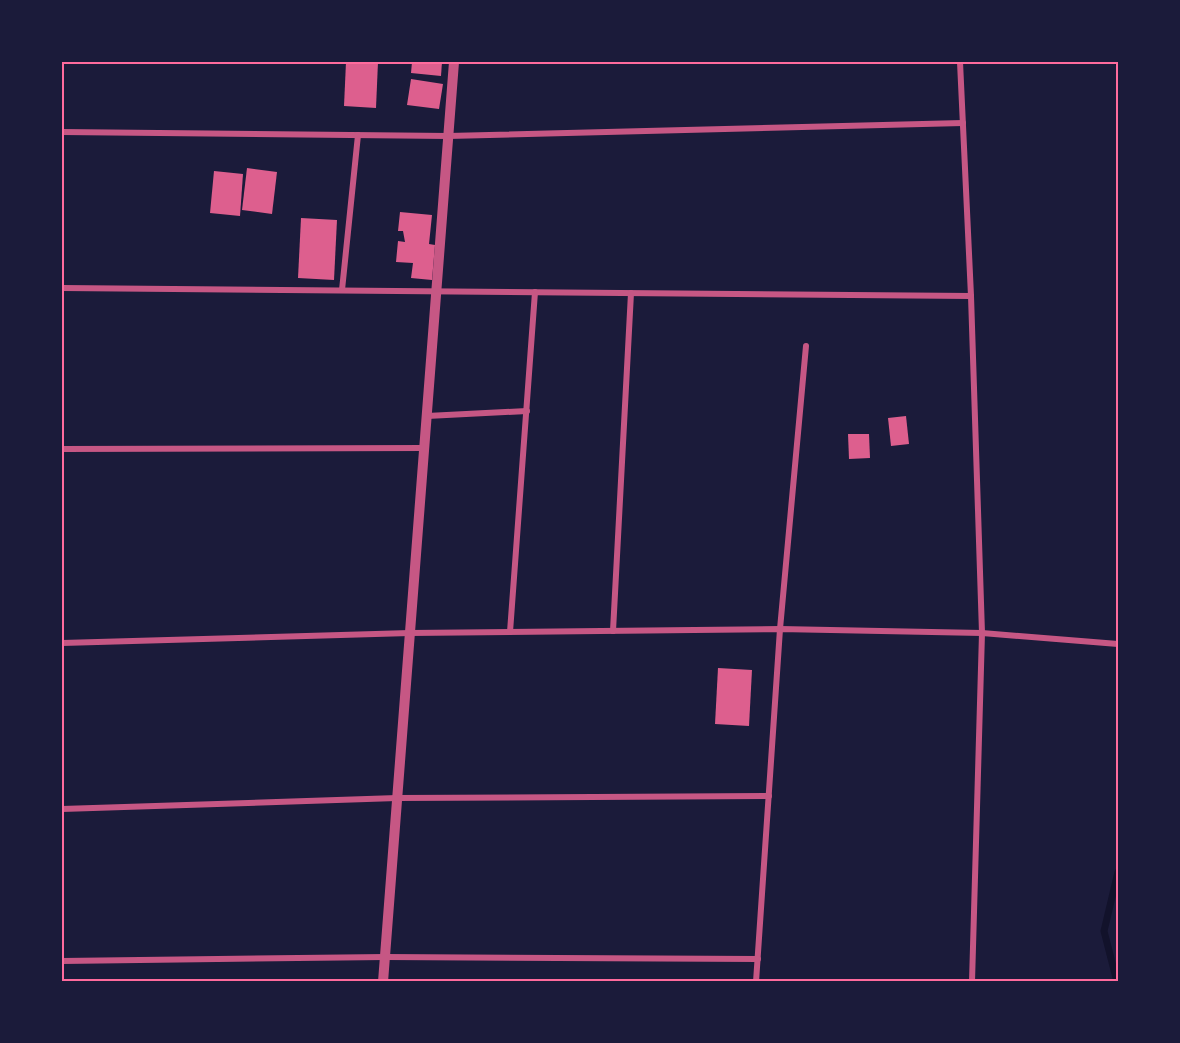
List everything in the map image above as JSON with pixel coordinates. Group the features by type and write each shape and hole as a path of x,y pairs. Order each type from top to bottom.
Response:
{"street":[{"path":"383,981 454,62"},
{"path":"960,62 971,296 982,633 972,981"},
{"path":"62,132 448,136 963,123"},
{"path":"342,290 357,135"},
{"path":"62,288 971,296"},
{"path":"510,632 535,292"},
{"path":"613,631 631,293"},
{"path":"756,981 780,629 806,346"},
{"path":"427,416 526,411"},
{"path":"62,449 424,448"},
{"path":"62,643 410,633 780,629 982,633 1119,644"},
{"path":"62,809 397,798 769,796"},
{"path":"62,961 385,957 758,959"}],"building":[{"path":"346,62 378,62 376,108 344,106"},
{"path":"412,62 442,62 441,76 411,73"},
{"path":"411,79 443,84 439,109 407,105"},
{"path":"247,168 277,172 272,214 242,210"},
{"path":"214,171 243,174 240,216 210,213"},
{"path":"400,212 432,215 429,244 435,245 432,280 411,278 413,263 396,262 398,241 405,242 403,231 398,231"},
{"path":"301,218 337,220 334,280 298,278"},
{"path":"906,416 909,444 891,446 888,418"},
{"path":"848,434 869,434 870,458 849,459"},
{"path":"718,668 752,670 749,726 715,724"}],"waterway":[{"path":"1117,982 1104,931 1118,872"}]}
